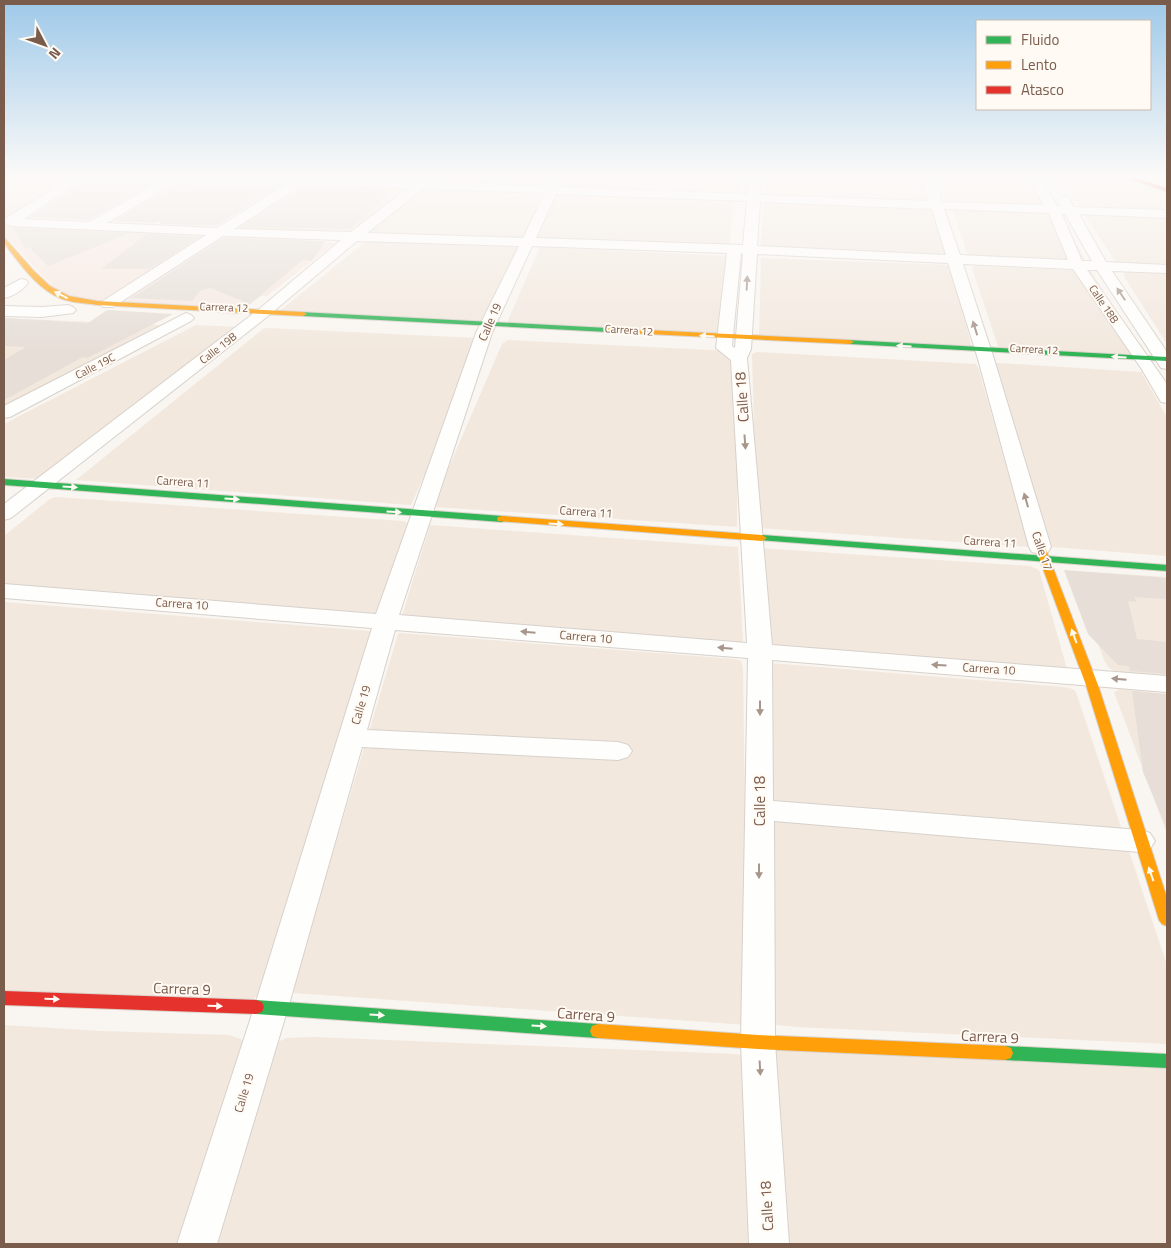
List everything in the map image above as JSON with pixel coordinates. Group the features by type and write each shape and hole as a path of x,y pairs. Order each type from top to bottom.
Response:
{"street":[{"path":"108,304 212,236"},
{"path":"313,236 749,250 1167,269"},
{"name":"Calle 19","path":"197,1244 271,1008 386,620 486,329 529,236"},
{"name":"Calle 18","path":"736,236 735,347 760,651 758,1042 769,1244"},
{"name":"Calle 18","path":"735,347 749,250 748,236"},
{"name":"Calle 17","path":"946,236 1045,551 1089,677 1167,920"},
{"name":"Calle 18B","path":"1065,236 1078,265 1167,398"},
{"name":"Calle 18B","path":"1085,236 1102,267 1167,363"},
{"name":"Calle 19B","path":"4,514 258,317 352,238"},
{"name":"Carrera 12","path":"4,239 29,269 56,292 73,300 108,304 258,317 486,329 735,347 1167,363"},
{"path":"4,294 25,288"},
{"name":"Carrera 12","path":"25,288 68,310 186,318 258,317"},
{"path":"4,311 42,312 68,310"},
{"name":"Calle 19C","path":"4,413 186,318"},
{"name":"Carrera 12","path":"486,329 657,344"},
{"name":"Carrera 12","path":"792,351 984,355"},
{"name":"Carrera 11","path":"4,473 47,480 423,510 750,528 1045,551 1167,568"},
{"name":"Carrera 11","path":"4,482 47,480"},
{"name":"Carrera 11","path":"423,510 681,520"},
{"name":"Carrera 11","path":"1020,545 1045,551"},
{"name":"Carrera 10","path":"4,590 1167,684"},
{"path":"351,738 618,751"},
{"path":"760,810 1140,840"},
{"name":"Carrera 9","path":"4,998 271,1008 758,1042 1167,1061"}],"shaded area":[{"path":"5,236 216,236 104,305 61,295"},
{"path":"219,236 260,236 335,243 267,296 261,296 236,315 119,303"},
{"path":"462,236 524,236 523,239"},
{"path":"534,236 731,236 730,246 533,239"},
{"path":"761,236 941,236 948,259 760,252"},
{"path":"961,236 1072,236 1088,264 969,259"},
{"path":"1099,236 1167,236 1167,268 1118,265"},
{"path":"365,242 525,246 489,325 276,314"},
{"path":"540,247 728,256 731,336 506,325"},
{"path":"761,259 951,265 972,348 759,338"},
{"path":"975,266 1091,271 1142,355 999,349 972,268"},
{"path":"1126,272 1167,273 1167,344 1125,278 1123,274"},
{"path":"4,318 165,325 81,373 4,412"},
{"path":"196,325 240,327 41,479 4,477 4,424"},
{"path":"263,329 476,338 483,343 411,505 76,480"},
{"path":"508,340 729,351 737,358 737,527 435,507 433,504 502,344"},
{"path":"757,352 976,364 1029,547 757,528 752,354"},
{"path":"994,364 1141,372 1167,417 1167,556 1052,547"},
{"path":"56,497 403,521 407,523 381,612 374,617 4,590 4,536 50,499"},
{"path":"430,525 738,547 743,641 740,643 401,619"},
{"path":"757,548 1030,566 1039,570 1067,669 767,646"},
{"path":"1074,571 1167,577 1167,681 1123,677 1108,667 1073,573"},
{"path":"4,602 371,631 261,993 252,1000 4,991"},
{"path":"398,634 741,661 743,669 748,1025 294,993 295,980"},
{"path":"770,663 1073,689 1076,692 1167,965 1167,1044 766,1024"},
{"path":"1120,689 1167,694 1167,834 1114,692"},
{"path":"4,1025 100,1031 229,1035 243,1040 244,1053 178,1244 4,1244"},
{"path":"314,1037 736,1054 744,1056 752,1069 761,1244 218,1244 276,1043 286,1038"},
{"path":"776,1037 1167,1060 1167,1244 777,1244 769,1054"}],"building":[{"path":"18,236 121,236 48,266 30,248 25,248"},
{"path":"144,236 200,237 149,269 101,269"},
{"path":"224,238 325,241 312,261 303,260 250,304 210,288 200,291 192,301 131,298"},
{"path":"107,310 173,314 87,358 83,357 4,400 4,360 26,347 4,346 4,318 88,323"},
{"path":"1064,570 1167,578 1167,599 1134,597 1137,602 1128,601 1137,639 1167,642 1167,674 1130,671 1129,666 1118,665 1088,634"},
{"path":"1132,691 1167,694 1167,829 1143,772"}],"traffic: fast":[{"path":"303,314 608,330"},
{"path":"850,342 1167,359"},
{"path":"4,482 502,519"},
{"path":"762,538 1167,568"},
{"path":"256,1007 598,1031"},
{"path":"1005,1053 1167,1061"}],"traffic: slow":[{"path":"4,239 47,288 66,298 97,303 303,314"},
{"path":"608,330 850,342"},
{"path":"502,519 762,538"},
{"path":"1040,547 1092,685 1167,920"},
{"path":"598,1031 758,1042 1005,1053"}],"traffic: jam":[{"path":"4,998 256,1007"}]}
